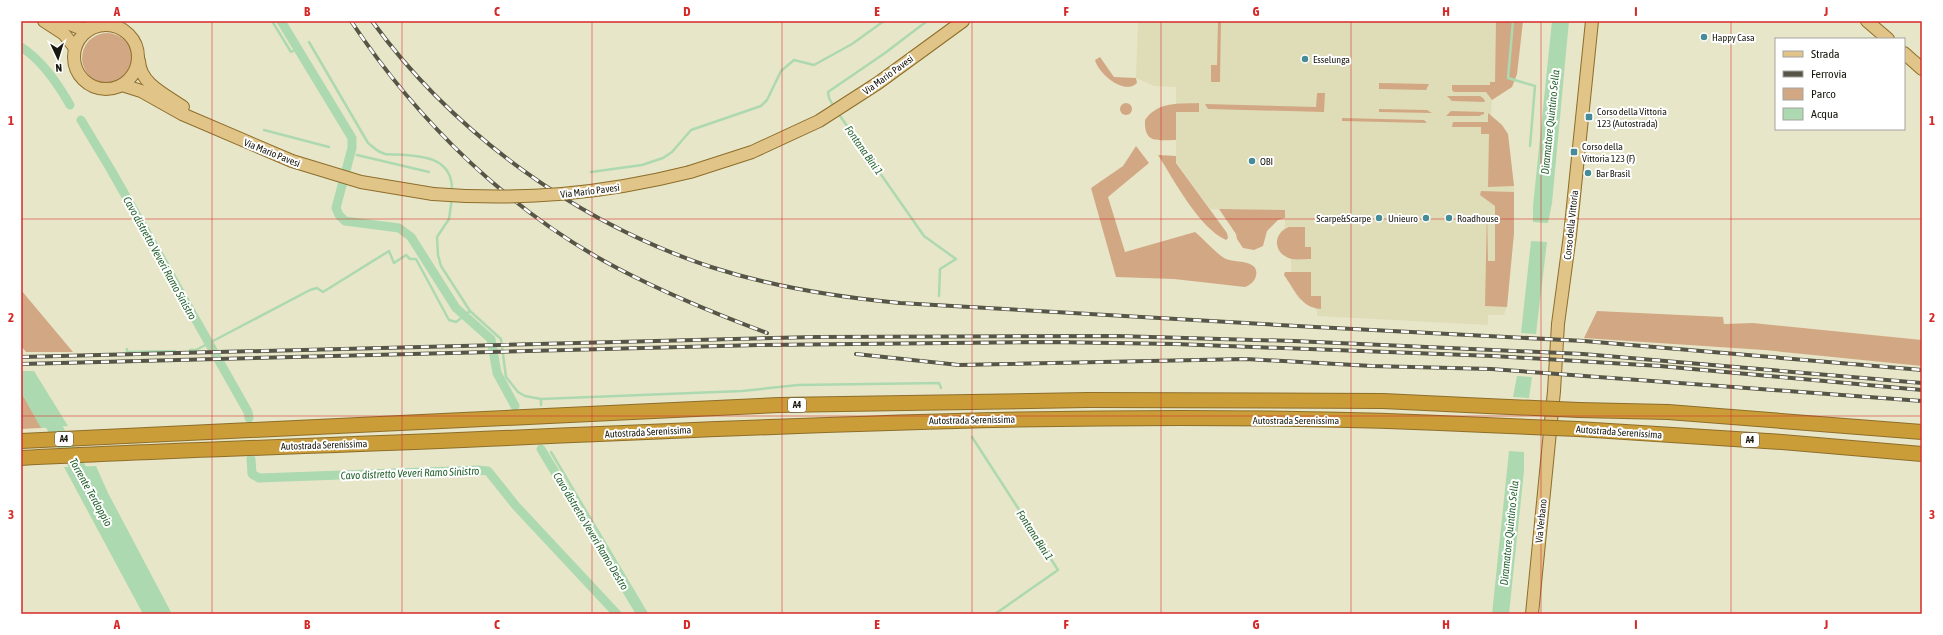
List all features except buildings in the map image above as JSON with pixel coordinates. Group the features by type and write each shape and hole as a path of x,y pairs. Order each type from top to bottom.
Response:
{"highway":[{"name":"Autostrada Serenissima","path":"21,441 779,405 1088,400 1383,401 1579,410 1668,412 1922,432"},
{"name":"Autostrada Serenissima","path":"21,458 113,453 524,438 779,426 953,420 1094,419 1375,420 1578,429 1782,442 1922,454"},
{"path":"1782,442 1844,455"}],"main road":[{"path":"44,21 64,34 75,48"},
{"path":"62,21 82,29 95,27 111,25 126,31 133,39 138,49 138,59 136,70 130,79 122,85 106,89 88,83 81,77 76,68 74,58 75,48 79,39 86,32 95,27"},
{"name":"Via Mario Pavesi","path":"948,30 956,21"},
{"name":"Via Mario Pavesi","path":"204,122 267,152 344,177 433,194 504,198 543,196 608,189 690,172 752,152 819,121 878,83 948,30 963,21"},
{"name":"Corso della Vittoria","path":"1549,429 1554,391 1558,324 1569,243 1592,21"},
{"path":"1867,21 1887,38"},
{"path":"1905,54 1922,69"},
{"path":"138,59 141,74 148,81 204,122"},
{"path":"122,85 138,89 172,109 204,122"},
{"name":"Via Verbano","path":"1532,614 1549,429"}],"shaded area":[{"path":"1138,21 1523,21 1517,74 1512,87 1492,100 1491,115 1502,125 1508,134 1514,186 1514,233 1507,306 1504,315 1488,315 1488,325 1317,316 1317,310 1298,298 1284,275 1285,272 1291,272 1291,259 1280,252 1277,243 1281,231 1285,228 1285,210 1210,209 1176,162 1176,87 1154,86 1136,78"}],"green space":[{"path":"1218,21 1221,21 1220,82 1211,82 1211,65 1217,65"},
{"path":"1496,21 1523,21 1517,74 1512,87 1492,100 1486,92 1454,92 1452,90 1452,85 1490,85 1490,82 1495,82"},
{"path":"102,33 112,33 125,40 132,53 132,63 125,76 112,83 102,83 93,79 86,72 82,63 82,53 86,44 93,37"},
{"path":"1100,57 1114,77 1136,78 1137,83 1132,86 1125,87 1112,81 1097,65 1095,60"},
{"path":"1379,83 1429,84 1426,90 1379,89"},
{"path":"1317,93 1325,93 1324,112 1208,109 1205,104 1316,107"},
{"path":"1447,96 1480,96 1485,102 1452,101"},
{"path":"1128,103 1131,104 1131,114 1124,115 1121,114 1120,107 1121,104"},
{"path":"1199,103 1199,112 1176,112 1176,140 1158,140 1149,137 1145,128 1145,120 1156,109 1169,105"},
{"path":"1379,109 1427,110 1432,113 1379,112"},
{"path":"1451,111 1484,112 1484,114 1479,116 1446,116"},
{"path":"1488,113 1502,125 1508,134 1514,186 1488,187 1489,134 1481,134 1481,127 1452,127 1453,122 1488,122"},
{"path":"1342,118 1424,120 1427,123 1342,121"},
{"path":"1136,146 1149,163 1108,197 1125,252 1195,232 1218,254 1226,259 1250,264 1254,267 1256,271 1255,280 1245,287 1174,279 1116,277 1091,188 1123,166"},
{"path":"1158,155 1176,156 1176,163 1227,233 1228,238 1226,240 1216,234 1197,214 1179,190"},
{"path":"1481,191 1514,192 1514,233 1507,307 1485,306 1487,209 1488,261 1495,261 1495,206 1480,195"},
{"path":"1219,209 1285,210 1285,218 1278,220 1267,231 1263,246 1254,250 1243,248 1237,239 1236,234"},
{"path":"1289,227 1305,227 1305,247 1311,247 1311,259 1292,259 1286,257 1278,249 1277,239 1279,234"},
{"path":"1285,272 1311,272 1311,296 1321,296 1321,309 1314,308 1303,302 1284,275"},
{"path":"21,290 73,352 26,352 21,346"},
{"path":"1597,311 1723,317 1724,324 1753,323 1922,340 1922,366 1764,350 1584,338"},
{"path":"21,392 41,427 41,428 21,429"}],"water":[{"name":"Diramatore Quintino Sella","path":"1552,21 1569,21 1552,203 1548,223 1533,222 1533,206"},
{"path":"1531,241 1547,242 1536,334 1521,333"},
{"path":"21,371 34,371 68,426 41,428 21,392"},
{"path":"1517,376 1532,377 1529,398 1513,397"},
{"name":"Diramatore Quintino Sella","path":"1509,451 1524,452 1524,471 1509,614 1492,614"},
{"path":"96,466 108,493 172,614 143,614 64,467"}],"waterway":[{"path":"272,21 291,52 295,50"},
{"name":"Cavo distretto Veveri Ramo Destro","path":"281,21 352,138 352,148 336,208 339,215 345,221 399,228 411,237 456,308 491,339 497,373 515,406"},
{"path":"591,172 642,165 663,158 672,152 691,130 761,106 767,100 781,71 794,60 814,65 852,44 884,21"},
{"name":"Fontana Bini 1","path":"834,107 829,98 828,92 885,53 927,21"},
{"path":"1513,21 1508,78 1535,86 1530,146"},
{"path":"309,42 368,143 378,151 385,154 418,156 438,163 446,169 451,178 452,191"},
{"name":"Cavo distretto Veveri Ramo Sinistro","path":"21,47 29,52 43,66 55,81 70,105"},
{"name":"Fontana Bini 1","path":"838,113 924,236 956,259 940,269 939,296"},
{"name":"Cavo distretto Veveri Ramo Sinistro","path":"81,120 111,170 248,412 249,418"},
{"path":"264,130 329,147"},
{"path":"357,155 429,172"},
{"path":"452,198 449,219 437,237 438,255 441,266 470,311 501,339 506,377 518,392 525,396 541,399 742,391 798,385 939,383 941,388"},
{"path":"190,350 196,350 310,290 317,288 323,292 389,251 394,263 406,255 410,259 416,259 449,320 456,322 470,311"},
{"path":"127,349 127,352 175,351"},
{"path":"541,399 541,405"},
{"name":"Torrente Terdoppio","path":"45,411 88,485"},
{"name":"Fontana Bini 1","path":"972,437 1058,570 995,614"},
{"name":"Cavo distretto Veveri Ramo Destro","path":"541,449 641,614"},
{"path":"551,452 647,614"},
{"name":"Cavo distretto Veveri Ramo Sinistro","path":"251,459 252,474 259,478 478,470 488,471 516,506 617,614"}],"railway":[{"path":"351,21 377,58 437,129 504,193 541,221 579,246 619,269 655,287 767,333"},
{"path":"372,21 405,62 441,101 480,137 522,170 567,200 613,226 662,248 711,267 781,286 852,298 900,303 1584,341 1922,370"},
{"path":"21,357 816,337 1116,336 1294,341 1583,354 1922,383"},
{"path":"21,364 759,345 1052,342 1175,344 1493,356 1660,366 1922,390"},
{"path":"856,354 959,365 1246,359 1372,366 1491,369 1922,401"}],"place":[{"name":"Happy Casa","path":"1704,37"},
{"name":"Esselunga","path":"1305,59"},
{"name":"Corso della Vittoria 123 (Autostrada)","path":"1589,117"},
{"name":"Corso della Vittoria 123 (F)","path":"1574,152"},
{"name":"OBI","path":"1252,161"},
{"name":"Bar Brasil","path":"1588,173"},
{"name":"Scarpe&Scarpe","path":"1379,218"},
{"name":"Unieuro","path":"1426,218"},
{"name":"Roadhouse","path":"1449,218"}]}
